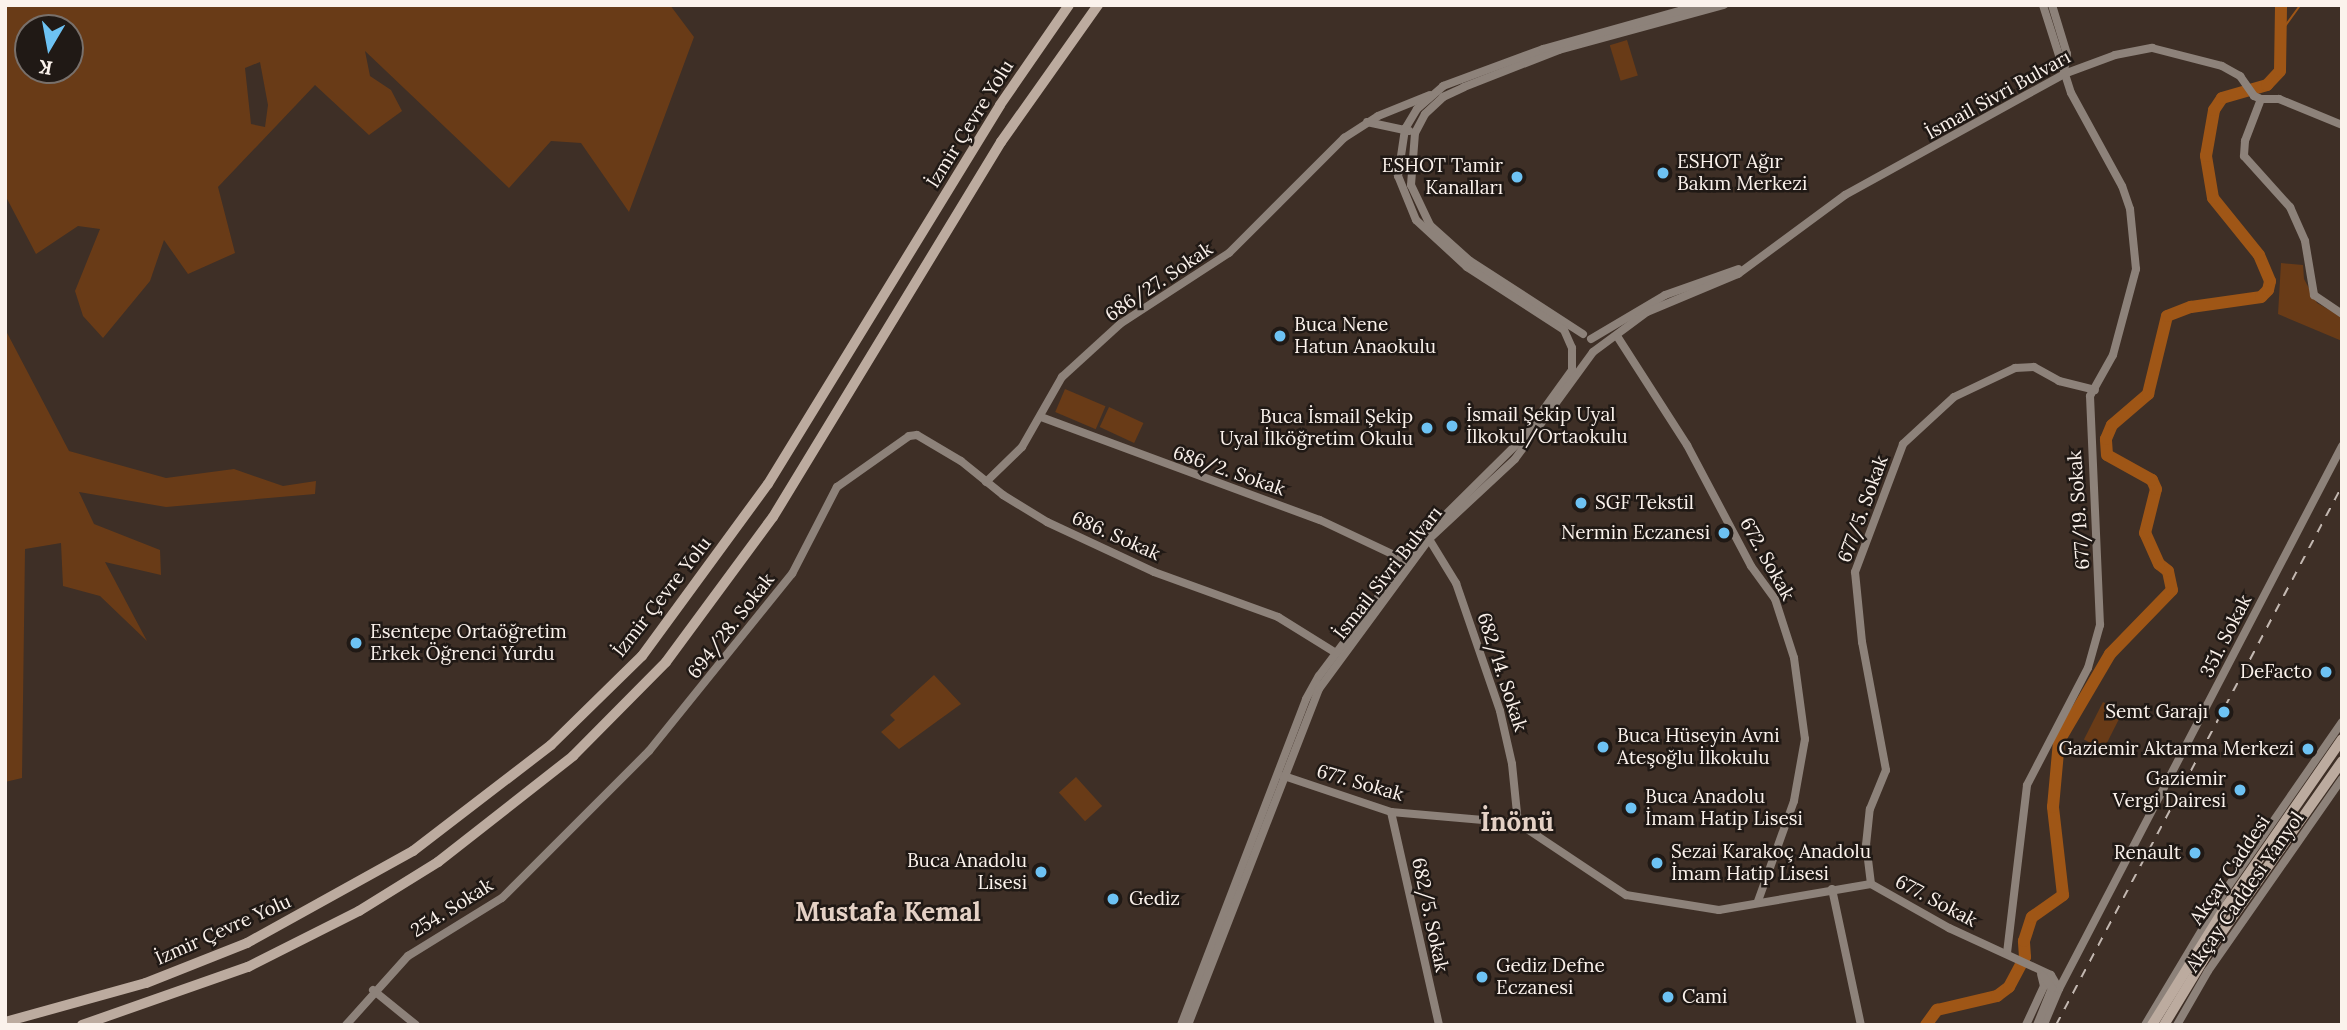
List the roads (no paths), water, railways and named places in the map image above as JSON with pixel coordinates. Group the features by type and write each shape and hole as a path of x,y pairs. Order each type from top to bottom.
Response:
{"highway":[{"name":"İzmir Çevre Yolu","path":"5,1022 146,983 247,943 413,851 551,745 642,656 761,495 1000,105 1069,5"},
{"name":"İzmir Çevre Yolu","path":"82,1025 248,967 359,911 438,862 573,756 666,662 743,561 1002,142 1098,5"},
{"name":"Akçay Caddesi","path":"2152,1025 2254,864 2342,738"},
{"name":"Akçay Caddesi","path":"2164,1025 2210,949 2269,875 2342,761"}],"street":[{"name":"686/27. Sokak","path":"986,482 1022,447 1062,377 1121,324 1229,254 1344,138 1367,122 1542,49 1701,5"},
{"path":"1590,355 1572,348 1564,330 1547,315 1467,267 1424,231 1410,212 1398,176 1405,130 1421,112 1464,87 1559,50 1724,5"},
{"name":"677/19. Sokak","path":"2011,955 2027,785 2088,668 2100,625 2088,412 2095,390 2113,355 2133,290 2136,254 2122,186 2081,115 2064,74 2043,5"},
{"name":"677/19. Sokak","path":"2052,5 2067,54 2064,74"},
{"name":"İsmail Sivri Bulvarı","path":"1188,1025 1319,689 1429,539 1515,459 1590,355 1647,312 1761,260 1845,195 2064,74 2115,55 2152,48 2203,59 2239,76 2257,97"},
{"path":"1430,95 1421,112 1415,133 1411,185 1430,225 1470,261 1587,337 1590,355"},
{"path":"2342,125 2279,99 2257,97 2245,141 2244,156 2290,207 2305,241 2308,282 2314,295 2342,314"},
{"path":"1396,126 1401,106 1421,112"},
{"path":"1367,122 1396,126 1415,133"},
{"name":"İsmail Sivri Bulvarı","path":"1587,337 1665,295 1761,260"},
{"name":"672. Sokak","path":"1617,336 1687,445 1751,566 1775,599 1794,658 1805,739 1794,801 1758,901"},
{"path":"1572,348 1574,339 1587,337"},
{"name":"İsmail Sivri Bulvarı","path":"1181,1025 1306,699 1336,653 1405,560 1440,518 1523,438 1566,384 1572,370 1572,348"},
{"name":"677/5. Sokak","path":"1871,884 1866,845 1870,809 1886,770 1862,642 1855,572 1903,444 1954,397 2015,368 2034,367 2059,381 2095,390"},
{"name":"686/2. Sokak","path":"1041,417 1320,520 1405,560"},
{"name":"686. Sokak","path":"895,444 917,435 1018,506 1081,540 1154,572 1278,617 1336,653"},
{"name":"694/28. Sokak","path":"579,822 649,751 760,617 792,574 837,487 895,444"},
{"name":"351. Sokak","path":"2043,1025 2059,989 2342,446"},
{"name":"682/14. Sokak","path":"1429,539 1457,583 1500,711 1511,757 1518,823"},
{"path":"2145,1025 2256,844 2342,722"},
{"name":"677. Sokak","path":"1284,776 1391,812 1518,823 1626,895 1718,910 1758,901 1871,884 1949,928 2026,963"},
{"name":"Akçay Caddesi Yanyol","path":"2177,1025 2269,875 2284,864 2342,779"},
{"name":"682/5. Sokak","path":"1391,812 1438,1025"},
{"name":"254. Sokak","path":"346,1025 373,990 426,941 502,898 579,822"},
{"path":"2256,844 2254,864 2269,875"},
{"path":"1832,889 1861,1025"},
{"path":"2026,963 2050,975 2059,989"},
{"path":"2026,963 2041,974 2052,988 2037,1025"},
{"path":"2026,1025 2044,986 2041,974"},
{"path":"373,990 416,1025"}],"waterway":[{"path":"1926,1025 1937,1010 1997,996 2009,987 2025,957 2024,941 2032,917 2063,895 2053,807 2059,741 2110,654 2172,590 2168,571 2159,564 2145,533 2156,489 2152,480 2107,455 2106,439 2112,425 2148,394 2167,316 2191,307 2261,297 2268,290 2270,281 2259,255 2213,198 2206,156 2214,110 2222,98 2267,85 2280,71 2281,5"},
{"path":"2280,33 2300,5"}],"railway":[{"path":"2056,1025 2342,486"}],"place":[{"name":"ESHOT Ağır Bakım Merkezi","path":"1663,173"},
{"name":"ESHOT Tamir Kanalları","path":"1517,177"},
{"name":"Buca Nene Hatun Anaokulu","path":"1280,336"},
{"name":"İsmail Şekip Uyal İlkokul/Ortaokulu","path":"1452,426"},
{"name":"Buca İsmail Şekip Uyal İlköğretim Okulu","path":"1427,428"},
{"name":"SGF Tekstil","path":"1581,503"},
{"name":"Nermin Eczanesi","path":"1724,533"},
{"name":"Esentepe Ortaöğretim Erkek Öğrenci Yurdu","path":"356,643"},
{"name":"DeFacto","path":"2326,672"},
{"name":"Semt Garajı","path":"2224,712"},
{"name":"Buca Hüseyin Avni Ateşoğlu İlkokulu","path":"1603,747"},
{"name":"Gaziemir Aktarma Merkezi","path":"2308,749"},
{"name":"Gaziemir Vergi Dairesi","path":"2240,790"},
{"name":"Buca Anadolu İmam Hatip Lisesi","path":"1631,808"},
{"name":"Renault","path":"2195,853"},
{"name":"Sezai Karakoç Anadolu İmam Hatip Lisesi","path":"1657,863"},
{"name":"Buca Anadolu Lisesi","path":"1041,872"},
{"name":"Gediz","path":"1113,899"},
{"name":"Gediz Defne Eczanesi","path":"1482,977"},
{"name":"Cami","path":"1668,997"}],"district":[{"name":"İnönü","path":"1517,822"},
{"name":"Mustafa Kemal","path":"888,912"}]}
